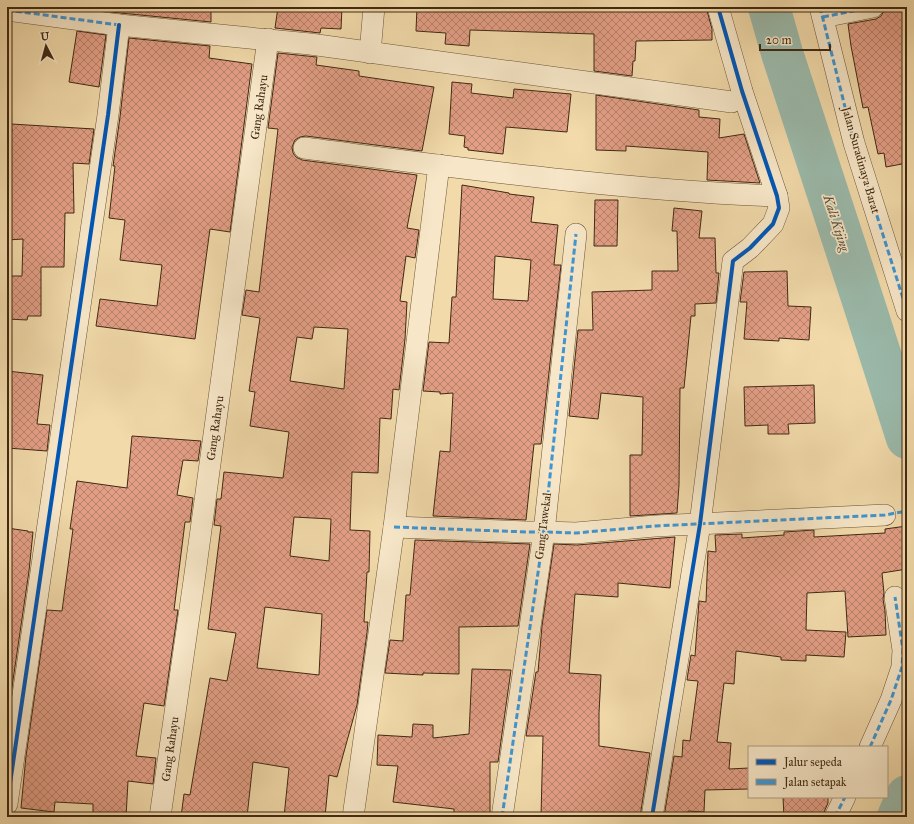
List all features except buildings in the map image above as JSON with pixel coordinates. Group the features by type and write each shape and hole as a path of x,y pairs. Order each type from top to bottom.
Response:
{"street":[{"path":"370,52 374,7"},
{"path":"652,817 700,524 733,261 750,248 773,224 779,208 777,196 742,91 718,7"},
{"path":"822,12 873,7"},
{"path":"7,10 119,25 310,44 732,102"},
{"name":"Jalan Suradinaya Barat","path":"822,12 854,143 907,311"},
{"path":"7,804 107,123 119,25"},
{"name":"Gang Rahayu","path":"160,817 268,39"},
{"path":"304,148 560,179 736,195 777,196"},
{"path":"353,817 394,527 439,165"},
{"name":"Gang Tawekal","path":"502,817 544,532 576,234"},
{"path":"394,527 576,533 655,526 885,515"},
{"path":"870,746 891,700 902,667 903,650 895,597"},
{"path":"835,817 844,798"}],"waterway":[{"name":"Kali Kijing","path":"769,7 782,53 907,438"},
{"name":"Kali Kijing","path":"898,817 907,796"}],"marked path":[{"path":"820,7 854,143 907,311"},
{"path":"823,17 873,7"},
{"path":"7,10 119,25 119,27"},
{"path":"502,817 544,532 576,234"},
{"path":"394,527 576,533 655,526 885,515 907,511"},
{"path":"870,746 891,700 902,667 903,650 895,597"},
{"path":"835,817 844,798"}],"cycle path":[{"path":"652,817 700,524 733,261 750,248 773,224 779,208 777,196 742,91 718,7"},
{"path":"7,804 108,115 119,25"}]}
